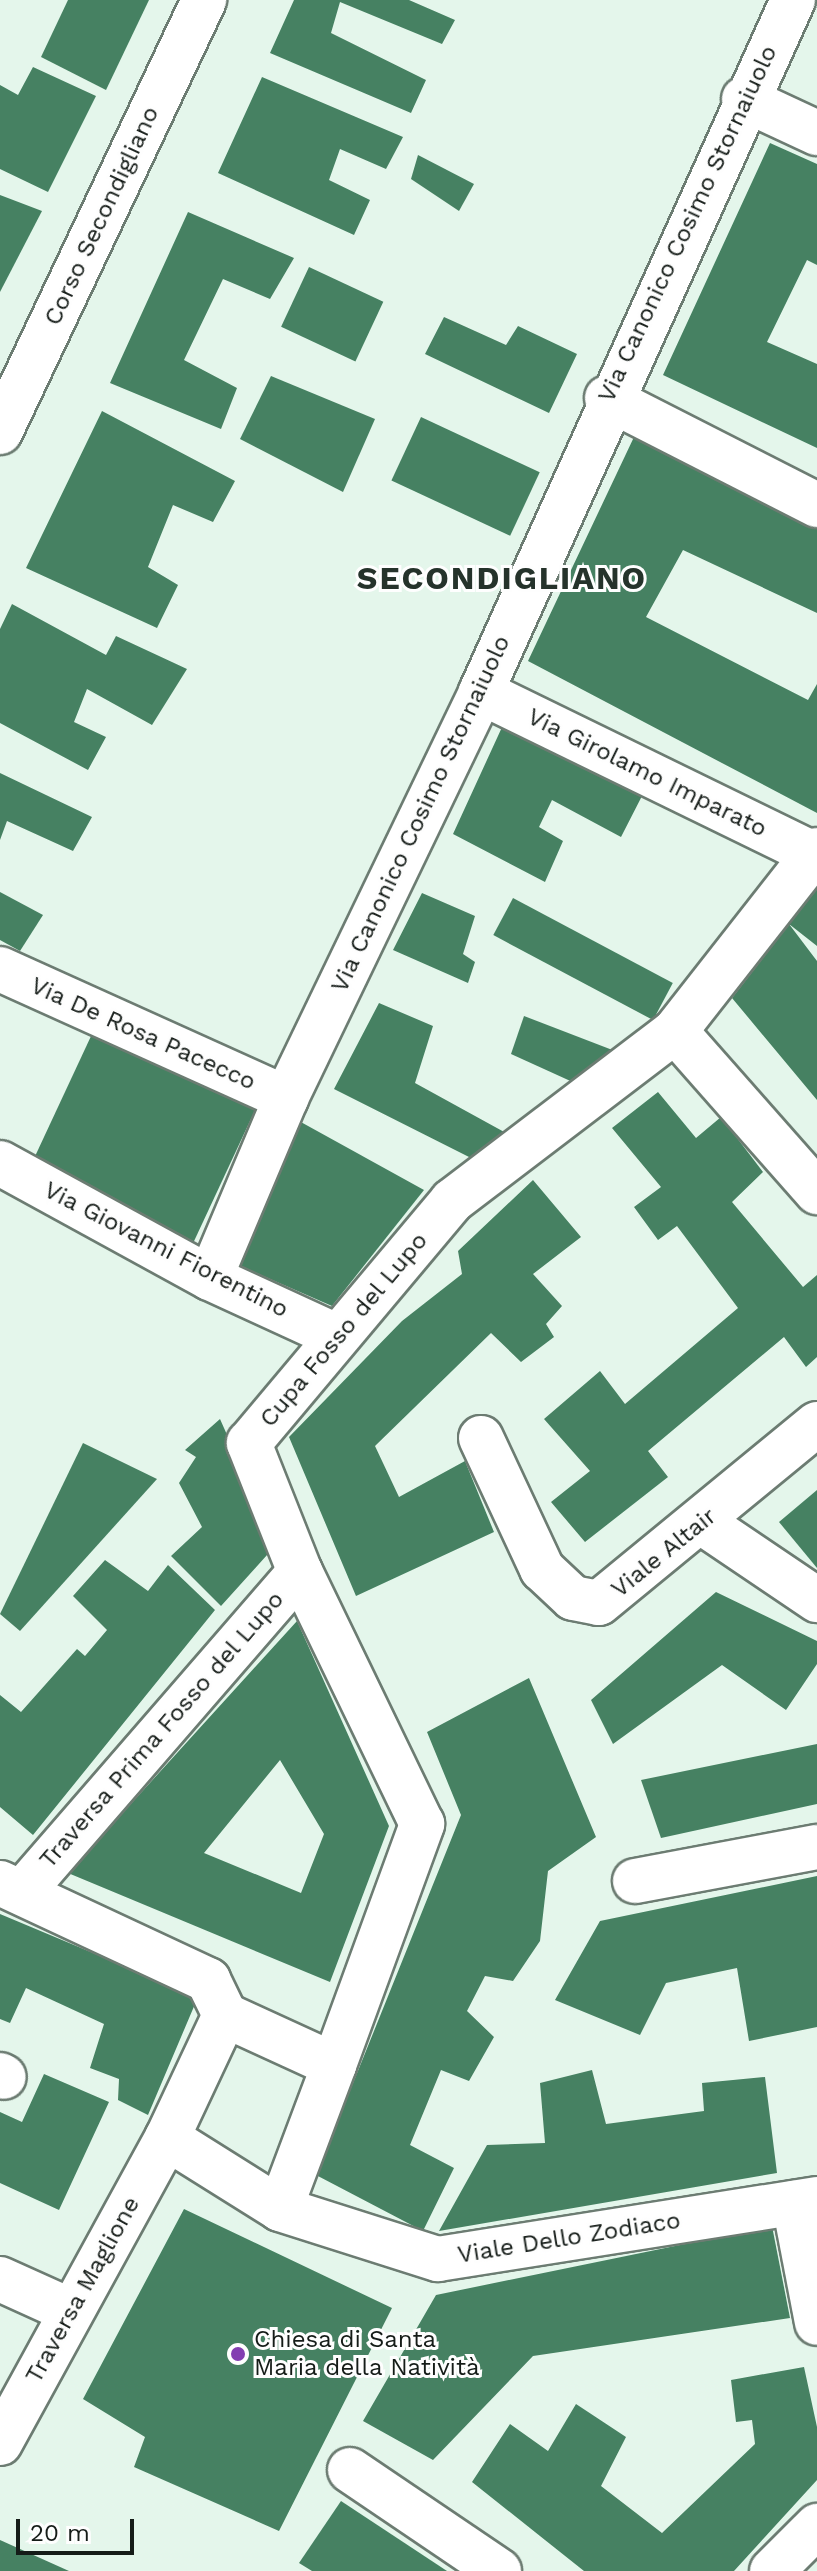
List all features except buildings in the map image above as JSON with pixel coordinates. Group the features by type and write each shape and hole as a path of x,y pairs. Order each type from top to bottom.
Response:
{"street":[{"name":"Corso Secondigliano","path":"5,410 204,0"},
{"name":"Via Canonico Cosimo Stornaiuolo","path":"210,1278 286,1098 481,692 607,398 744,99 793,0"},
{"path":"744,99 817,133"},
{"path":"607,398 817,505"},
{"name":"Via Girolamo Imparato","path":"481,692 815,852"},
{"name":"Cupa Fosso del Lupo","path":"280,2209 422,1824 300,1572 249,1443 334,1335 452,1201 675,1031 815,852"},
{"name":"Via De Rosa Pacecco","path":"0,969 286,1098"},
{"path":"675,1031 817,1192"},
{"name":"Via Giovanni Fiorentino","path":"0,1163 210,1278 334,1335"},
{"name":"Viale Altair","path":"481,1438 535,1559 573,1598 607,1600 703,1523 817,1424"},
{"path":"703,1523 817,1600"},
{"name":"Traversa Prima Fosso del Lupo","path":"12,1886 300,1572"},
{"path":"635,1881 817,1847"},
{"path":"12,1886 208,1980 225,2015 334,2065"},
{"name":"Traversa Maglione","path":"0,2443 167,2138 225,2015"},
{"name":"Viale Dello Zodiaco","path":"167,2138 280,2209 438,2259 805,2201"},
{"path":"805,2201 817,2323"},
{"path":"0,2279 71,2311"},
{"path":"350,2470 499,2571"},
{"path":"772,2571 817,2526"}],"place":[{"name":"Chiesa di Santa Maria della Natività","path":"238,2354"}],"district":[{"name":"SECONDIGLIANO","path":"502,578"}]}
